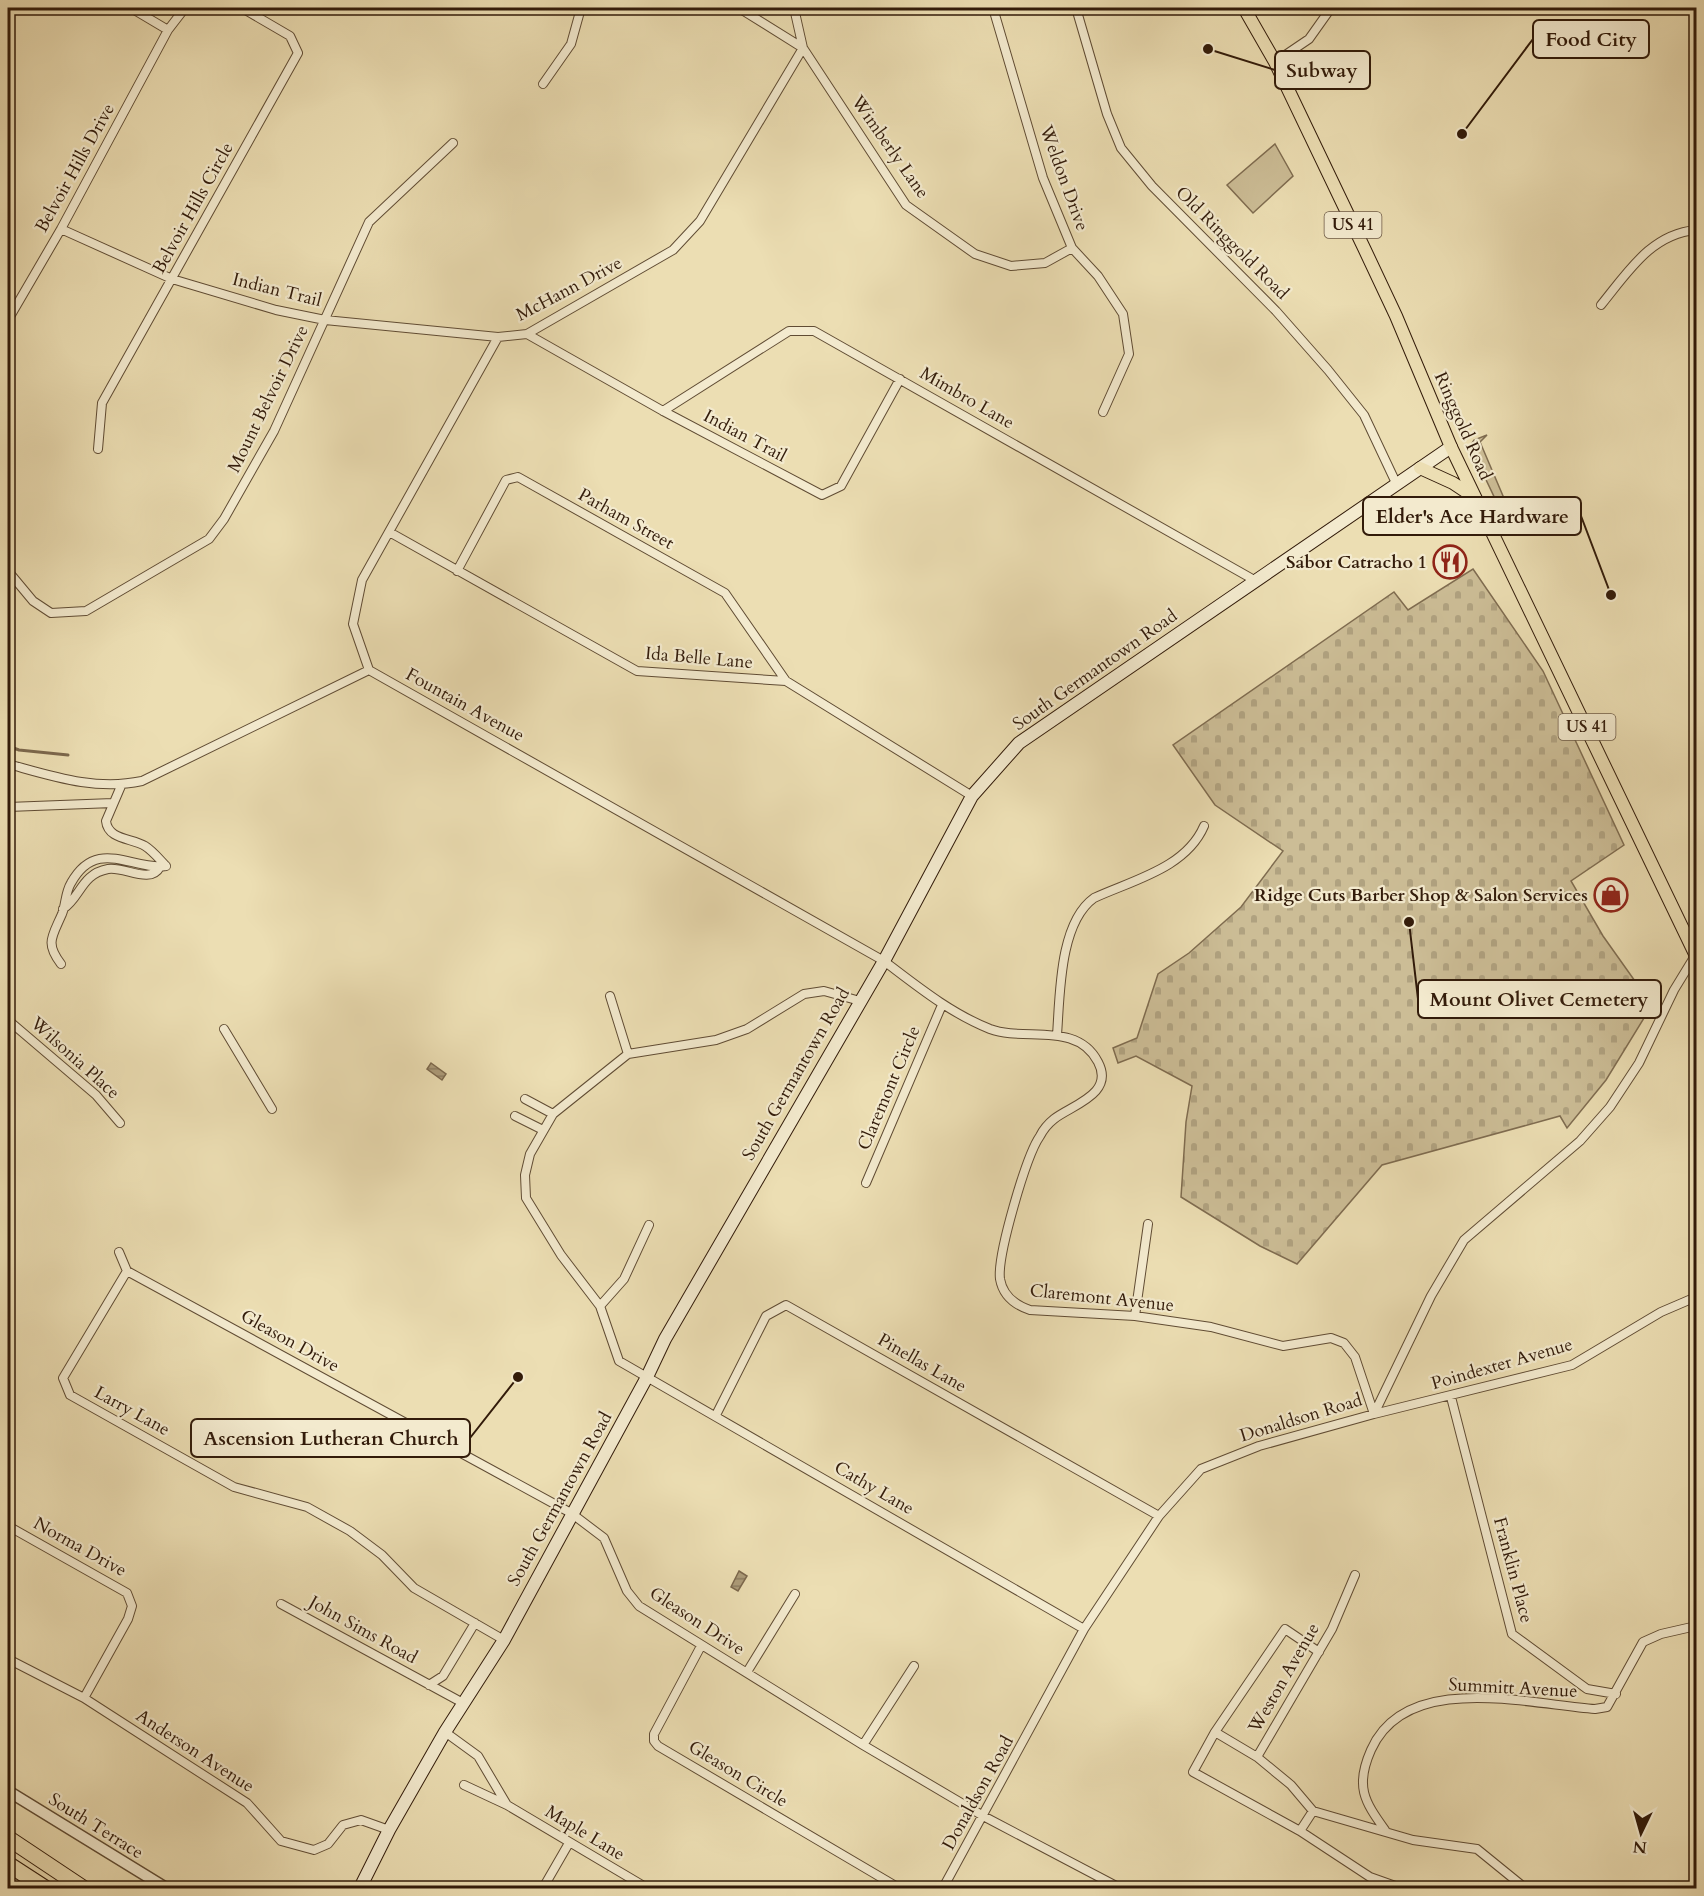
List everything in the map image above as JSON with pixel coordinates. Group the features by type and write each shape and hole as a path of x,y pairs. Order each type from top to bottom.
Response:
{"highway":[{"path":"8,1838 83,1888"},
{"path":"8,1864 45,1888"}],"main road":[{"name":"Ringgold Road","path":"1244,8 1275,62 1396,316 1451,447 1696,955"},
{"name":"South Germantown Road","path":"360,1888 389,1830 463,1703 504,1640 571,1513 647,1377 665,1339 884,960 972,796 1019,743 1451,447"},
{"path":"1420,468 1453,483 1477,499"}],"street":[{"path":"131,8 168,30 185,8"},
{"name":"Belvoir Hills Circle","path":"98,449 102,403 298,53 290,36 242,8"},
{"path":"543,84 571,44 581,8"},
{"path":"738,8 803,48"},
{"name":"Wimberly Lane","path":"794,8 803,48 906,205 975,254 1011,266 1045,263 1072,248"},
{"name":"Weldon Drive","path":"993,8 1042,178 1072,248 1098,276 1123,314 1129,341 1129,354 1103,412"},
{"name":"Old Ringgold Road","path":"1077,8 1107,114 1121,148 1152,186 1276,311 1329,370 1364,415 1397,485"},
{"path":"1275,62 1309,39 1331,8"},
{"name":"Belvoir Hills Drive","path":"8,320 61,229 168,30"},
{"name":"McHann Drive","path":"498,337 527,334 673,250 700,221 803,48"},
{"name":"Mount Belvoir Drive","path":"8,571 33,601 51,613 86,611 209,539 224,519 274,431 369,222 453,142"},
{"name":"Indian Trail","path":"61,229 172,279 276,310 325,320 498,337"},
{"path":"1601,305 1644,254 1677,232 1696,230"},
{"name":"Mimbro Lane","path":"663,411 789,331 814,331 1256,581"},
{"name":"Indian Trail","path":"527,334 663,411 822,495 841,486 900,379"},
{"path":"8,764 78,783 121,786 142,781 369,670 353,624 362,580 498,337"},
{"name":"Parham Street","path":"458,571 506,480 518,477 725,593 786,681"},
{"name":"Ida Belle Lane","path":"390,533 637,671 786,681 972,796"},
{"name":"Fountain Avenue","path":"369,670 884,960"},
{"path":"61,964 50,950 51,941 75,875 94,861 113,858 144,867 153,864 160,867 166,866 146,846 110,831 106,821 121,786"},
{"path":"8,807 113,802"},
{"path":"1057,1035 1066,950 1078,918 1086,906 1095,898 1181,858 1198,840 1204,826"},
{"name":"Donaldson Road","path":"943,1888 985,1817 1084,1629 1159,1516 1201,1469 1259,1446 1374,1414 1431,1296 1464,1240 1580,1141 1610,1107 1639,1063 1674,990 1696,955"},
{"name":"Claremont Avenue","path":"884,960 942,1005 992,1030 1057,1035 1070,1039 1094,1054 1100,1065 1102,1077 1097,1091 1088,1100 1054,1119 1039,1137 1026,1166 1009,1223 1000,1279 1005,1294 1016,1305 1030,1310 1136,1316 1211,1327 1282,1346 1331,1338 1344,1343 1355,1357 1374,1414"},
{"path":"610,996 628,1054 716,1040 747,1029 804,994 824,991 860,1001"},
{"name":"Claremont Circle","path":"866,1183 942,1005"},
{"name":"Wilsonia Place","path":"8,1020 96,1095 120,1123"},
{"path":"224,1029 272,1109"},
{"name":"Cathy Lane","path":"628,1054 553,1114 530,1154 525,1175 526,1198 561,1255 600,1306 619,1361 1084,1629"},
{"path":"525,1099 553,1114"},
{"path":"515,1116 543,1130"},
{"path":"1136,1316 1148,1224"},
{"path":"600,1306 624,1279 649,1226"},
{"path":"119,1252 127,1271"},
{"name":"Gleason Drive","path":"127,1271 571,1513 604,1538 627,1591 639,1606 863,1746 985,1817 1120,1888"},
{"name":"Larry Lane","path":"127,1271 63,1378 70,1395 234,1487 307,1507 350,1531 382,1555 414,1588 504,1640"},
{"name":"Poindexter Avenue","path":"1374,1414 1451,1397 1572,1365 1661,1312 1696,1297"},
{"name":"Pinellas Lane","path":"716,1416 766,1316 786,1305 1159,1516"},
{"name":"Franklin Place","path":"1451,1397 1512,1635 1587,1689 1616,1694"},
{"name":"Norma Drive","path":"8,1526 127,1593 132,1606 128,1618 84,1698"},
{"name":"Weston Avenue","path":"1313,1811 1291,1785 1257,1757 1332,1629 1355,1575"},
{"path":"747,1672 795,1593"},
{"name":"John Sims Road","path":"281,1604 463,1703"},
{"name":"John Sims Road","path":"429,1685 443,1676 475,1623"},
{"name":"Summitt Avenue","path":"1385,1830 1363,1794 1363,1772 1376,1739 1394,1720 1408,1711 1453,1697 1595,1709 1609,1706 1643,1642 1661,1634 1696,1626"},
{"path":"1319,1652 1285,1629 1215,1732 1193,1772 1300,1831 1370,1877 1401,1888"},
{"name":"Gleason Circle","path":"701,1646 654,1734 654,1741 658,1746 899,1888"},
{"name":"Anderson Avenue","path":"8,1659 84,1698 247,1803 281,1841 314,1850 328,1844 343,1825 361,1820 389,1830"},
{"path":"863,1746 914,1666"},
{"name":"Maple Lane","path":"446,1732 478,1756 507,1805"},
{"path":"1215,1732 1257,1757"},
{"name":"Maple Lane","path":"464,1785 507,1805 647,1888"},
{"name":"South Terrace","path":"8,1791 166,1888"},
{"path":"1300,1831 1313,1811 1385,1830 1413,1840 1477,1849 1525,1888"},
{"path":"543,1888 568,1843"}],"green space":[{"path":"1275,144 1293,176 1253,213 1227,185"},
{"path":"1487,435 1480,442 1515,524 1521,522 1520,526 1508,526 1470,446 1474,440"},
{"path":"1473,569 1543,671 1624,845 1571,881 1603,936 1652,1005 1606,1080 1567,1128 1560,1116 1382,1165 1297,1264 1260,1246 1181,1197 1186,1122 1192,1086 1136,1056 1118,1063 1113,1048 1137,1038 1158,974 1189,953 1241,907 1283,851 1215,805 1173,745 1394,592 1408,610"}],"shaded area":[{"path":"431,1063 446,1074 442,1080 427,1069"},
{"path":"739,1571 747,1576 738,1591 731,1587"}],"waterway":[{"path":"8,746 19,750 68,755"}],"place":[{"name":"Subway","path":"1208,49"},
{"name":"Food City","path":"1462,134"},
{"name":"Sabor Catracho 1","path":"1450,562"},
{"name":"Elder's Ace Hardware","path":"1611,595"},
{"name":"Ridge Cuts Barber Shop & Salon Services","path":"1611,895"},
{"name":"Mount Olivet Cemetery","path":"1409,922"},
{"name":"Ascension Lutheran Church","path":"518,1377"}]}
